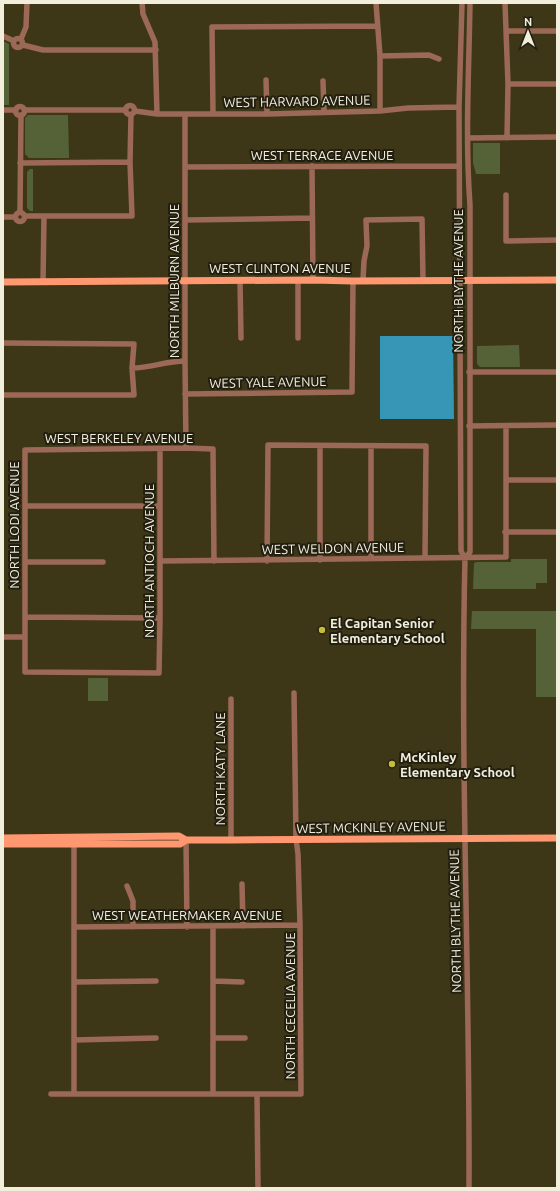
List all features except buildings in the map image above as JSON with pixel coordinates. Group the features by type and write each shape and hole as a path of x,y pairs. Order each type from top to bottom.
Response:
{"main road":[{"name":"WEST CLINTON AVENUE","path":"3,282 185,280 557,280"},
{"name":"WEST MCKINLEY AVENUE","path":"3,838 179,836 186,840 231,840 557,838"},
{"name":"WEST MCKINLEY AVENUE","path":"3,844 180,844 186,840"}],"street":[{"path":"22,42 26,27 27,3"},
{"path":"142,3 143,14 153,36 156,50 157,114"},
{"path":"376,3 380,56 380,111"},
{"name":"NORTH BLYTHE AVENUE","path":"462,3 459,107 461,551 465,558 463,658 469,1188"},
{"name":"NORTH BLYTHE AVENUE","path":"465,558 470,552 470,279 468,138 470,3"},
{"path":"505,3 508,84 507,138"},
{"path":"213,114 212,27 377,26"},
{"path":"506,31 557,31"},
{"path":"3,36 14,41 17,38 22,42 43,50 156,50"},
{"path":"380,56 429,55 439,59"},
{"path":"266,80 267,114"},
{"path":"323,82 324,112"},
{"path":"508,84 557,84"},
{"path":"3,110 16,110 18,106 21,106 25,110 126,110 128,114 133,113 130,162 132,216 44,216 16,214 15,217 3,217"},
{"name":"WEST HARVARD AVENUE","path":"133,113 267,114 459,107"},
{"path":"16,110 17,114 20,115 22,214"},
{"path":"20,115 23,114 25,110"},
{"name":"NORTH MILBURN AVENUE","path":"185,114 186,448"},
{"path":"468,138 557,137"},
{"path":"20,163 130,162"},
{"path":"312,166 313,280"},
{"name":"WEST TERRACE AVENUE","path":"185,167 459,166"},
{"path":"506,195 506,241 557,240"},
{"path":"44,216 44,282"},
{"path":"186,220 312,218"},
{"path":"363,280 367,246 366,220 422,219 423,280"},
{"path":"240,280 241,338"},
{"path":"298,280 298,338"},
{"name":"WEST YALE AVENUE","path":"185,394 352,392 353,281"},
{"path":"3,343 134,344 132,368 134,395 3,395"},
{"path":"132,368 149,367 170,361 185,361"},
{"path":"469,372 557,372"},
{"path":"469,426 557,426"},
{"path":"506,426 507,480 505,532 557,532"},
{"path":"267,561 268,445 426,446 425,558"},
{"path":"320,446 320,560"},
{"path":"371,446 371,558"},
{"name":"NORTH ANTIOCH AVENUE","path":"25,672 159,673 160,449"},
{"name":"WEST BERKELEY AVENUE","path":"25,450 213,449 214,561"},
{"name":"NORTH LODI AVENUE","path":"25,450 25,672"},
{"path":"507,480 557,480"},
{"path":"25,506 160,506"},
{"name":"WEST WELDON AVENUE","path":"160,561 267,561 371,558 506,557 505,532"},
{"path":"25,562 103,562"},
{"path":"25,617 160,618"},
{"path":"3,637 25,637"},
{"name":"NORTH CECELIA AVENUE","path":"51,1094 301,1094 300,925 298,854 296,839 294,693"},
{"name":"NORTH KATY LANE","path":"231,699 231,840"},
{"path":"186,840 186,927"},
{"path":"74,844 74,1094"},
{"path":"242,884 243,926"},
{"path":"126,886 133,901 133,927"},
{"name":"WEST WEATHERMAKER AVENUE","path":"74,927 213,927 300,925"},
{"path":"213,927 213,1094"},
{"path":"213,981 242,982"},
{"path":"74,982 156,982"},
{"path":"74,1040 156,1038"},
{"path":"213,1038 245,1038"},
{"path":"258,1094 258,1188"}],"green space":[{"path":"3,41 9,44 9,105 3,105"},
{"path":"28,115 68,115 69,158 29,158 25,154 25,118"},
{"path":"473,143 500,143 500,174 476,174 473,163"},
{"path":"30,169 33,169 33,211 30,211 27,208 27,172"},
{"path":"519,345 520,367 480,367 477,364 477,346"},
{"path":"511,559 547,559 547,583 536,583 536,589 473,589 474,563 511,562"},
{"path":"472,611 557,611 557,697 536,697 536,629 471,629"},
{"path":"88,678 108,678 108,701 88,701"}],"water":[{"path":"380,336 453,336 454,419 380,419"}],"place":[{"name":"El Capitan Senior Elementary School","path":"322,630"},
{"name":"McKinley Elementary School","path":"392,764"}]}
